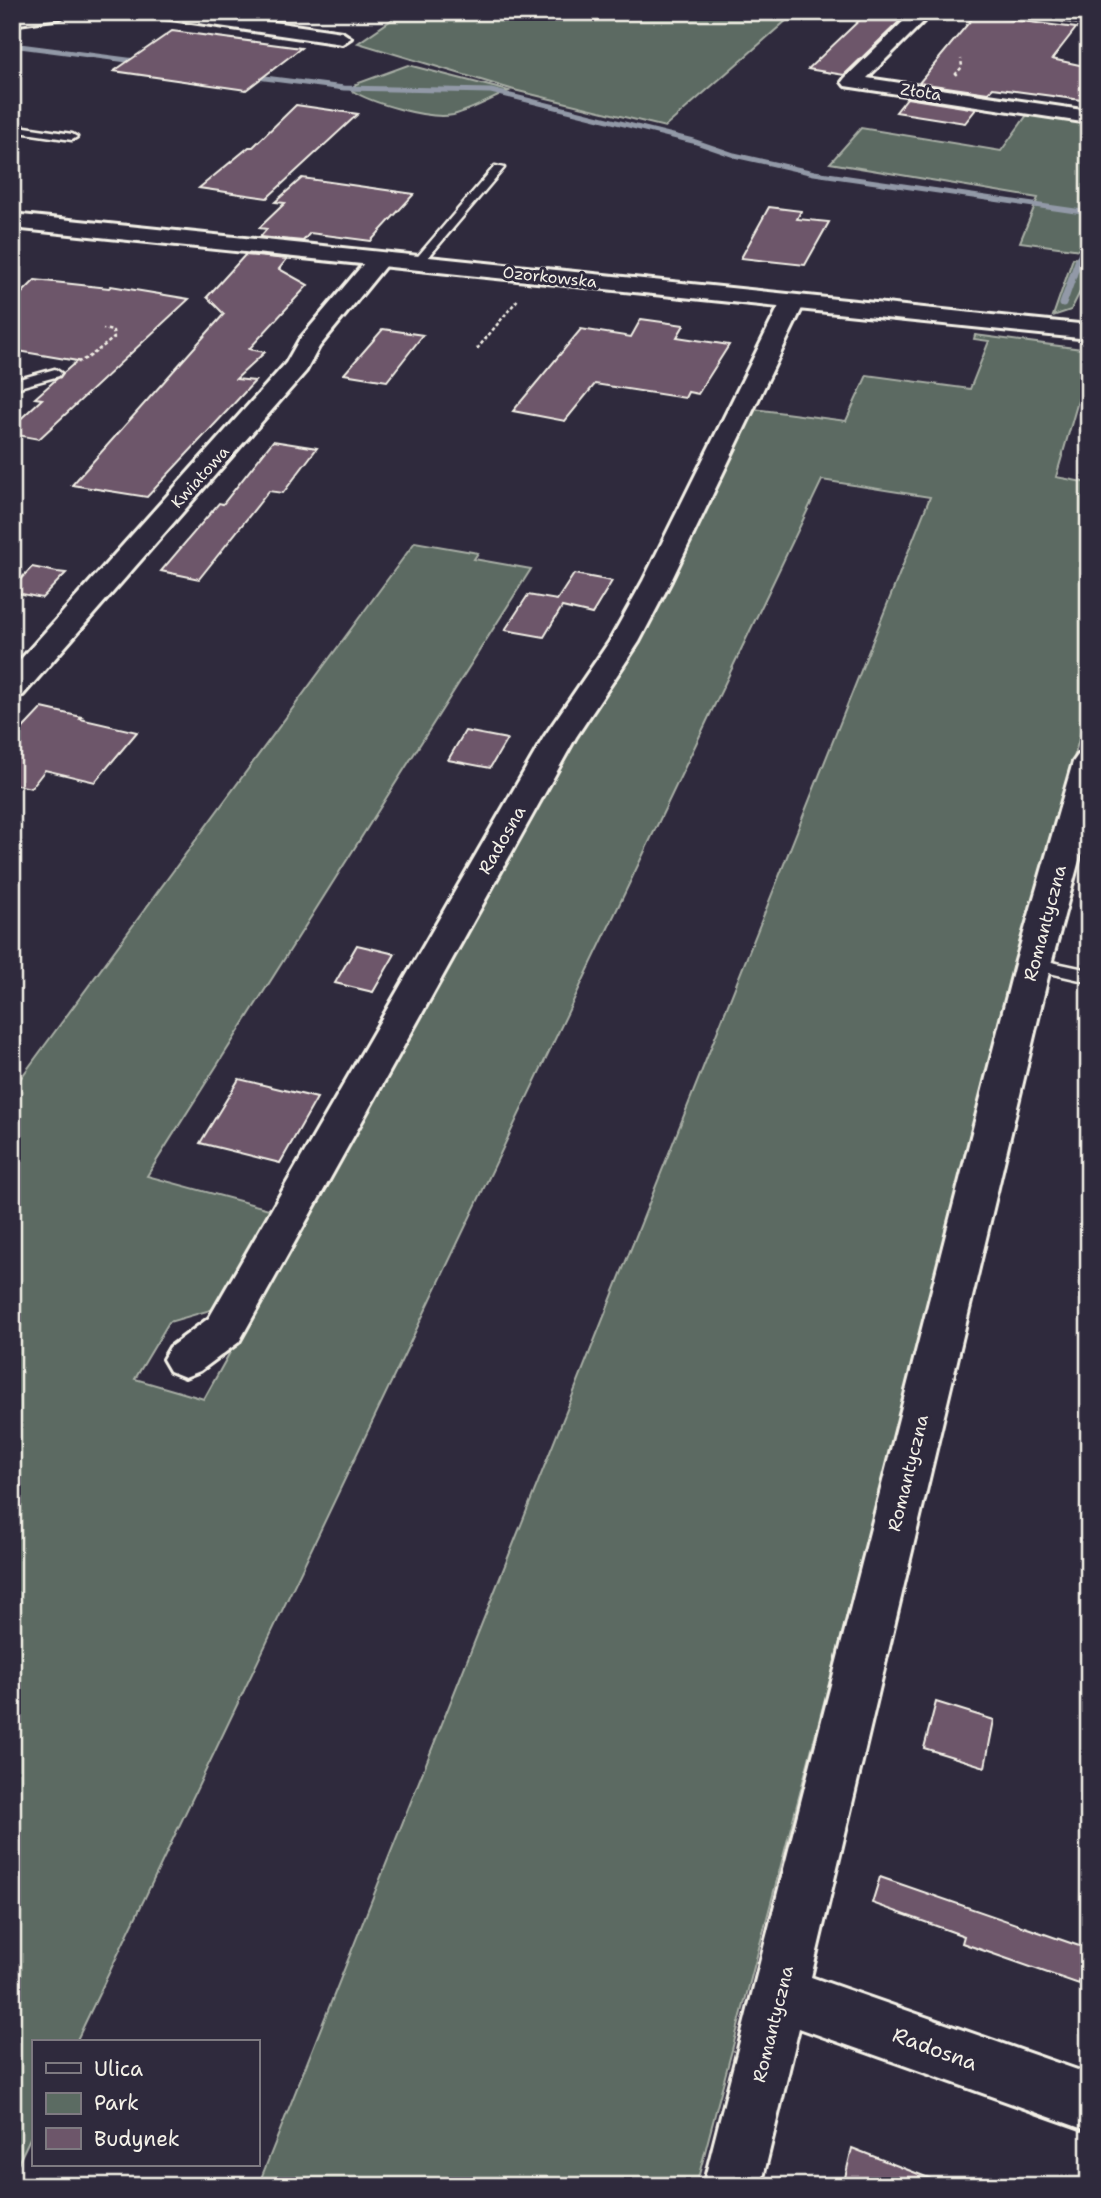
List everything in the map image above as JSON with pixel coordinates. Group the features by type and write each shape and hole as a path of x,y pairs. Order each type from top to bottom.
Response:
{"street":[{"path":"12,19 60,12"},
{"path":"164,12 342,38"},
{"name":"Złota","path":"924,12 852,82 1089,117"},
{"path":"1052,12 1089,18"},
{"name":"Ozorkowska","path":"12,220 1089,332"},
{"name":"Kwiatowa","path":"12,688 298,366 308,345 379,260"},
{"name":"Radosna","path":"185,1359 224,1330 560,737 624,642 657,581 793,302"},
{"name":"Romantyczna","path":"732,2186 1033,964 1089,762"},
{"name":"Radosna","path":"780,1994 1089,2103"}],"lane":[{"path":"12,128 72,137"},
{"path":"417,264 499,168"},
{"path":"12,386 55,373"},
{"path":"1033,964 1089,976"}],"path":[{"path":"477,349 524,292"},
{"path":"55,373 89,358 114,338 113,331 103,330"}],"green space":[{"path":"373,12 796,12 665,127 514,90 358,43 397,16"},
{"path":"408,65 509,91 467,110 443,116 400,109 351,90 356,84"},
{"path":"1027,115 1089,123 1089,251 1020,242 1038,198 830,163 861,128 1001,151"},
{"path":"1073,258 1089,260 1089,274 1071,310 1053,316"},
{"path":"975,335 1089,350 1089,363 1056,477 1089,483 1089,701 696,2186 258,2186 930,497 822,480 77,2040 32,2040 32,2134 12,2176 12,1090 415,542 478,553 474,559 531,569 147,1176 273,1210 214,1309 169,1322 135,1379 204,1399 570,741 638,646 754,409 846,421 867,375 970,389 989,341 974,339"}],"building":[{"path":"868,12 906,15 844,75 808,69"},
{"path":"975,15 1076,28 1052,59 1089,67 1089,101 993,88 988,93 919,83"},
{"path":"172,31 301,48 246,90 114,71"},
{"path":"907,98 976,109 965,123 896,112"},
{"path":"296,105 358,114 267,198 199,188 249,147 253,147"},
{"path":"302,178 414,194 371,241 310,233 303,241 260,237 267,229 259,228 285,203 275,202"},
{"path":"769,207 801,211 797,219 829,222 805,265 741,258"},
{"path":"245,255 287,259 279,269 308,285 249,349 265,352 236,379 255,381 147,497 72,485 224,314 207,297"},
{"path":"35,280 109,288 111,286 189,299 39,439 12,434 12,427 42,399 35,398 77,361 12,350 12,303"},
{"path":"641,319 684,325 677,337 729,345 698,394 688,392 685,398 595,384 565,421 513,411 581,329 631,337"},
{"path":"383,329 423,335 387,381 344,374"},
{"path":"273,441 317,448 283,493 269,491 199,579 161,571 219,503 223,504"},
{"path":"32,567 66,573 42,598 12,592 12,588"},
{"path":"574,574 612,581 592,614 562,607 544,637 505,630 528,595 557,600"},
{"path":"42,708 137,732 95,782 45,770 31,788 12,784 12,740"},
{"path":"465,731 507,739 490,768 448,760"},
{"path":"357,945 395,954 373,992 335,983"},
{"path":"239,1079 317,1098 280,1163 200,1143"},
{"path":"936,1702 994,1720 985,1767 924,1748"},
{"path":"880,1877 1085,1948 1079,1984 962,1943 964,1936 872,1903"},
{"path":"852,2148 944,2184 944,2186 843,2186"}],"waterway":[{"path":"12,45 143,62"},
{"path":"249,76 344,88 491,91 693,141 734,155 814,173 1089,213"},
{"path":"1078,261 1089,231"},
{"path":"1063,304 1079,259"}]}
